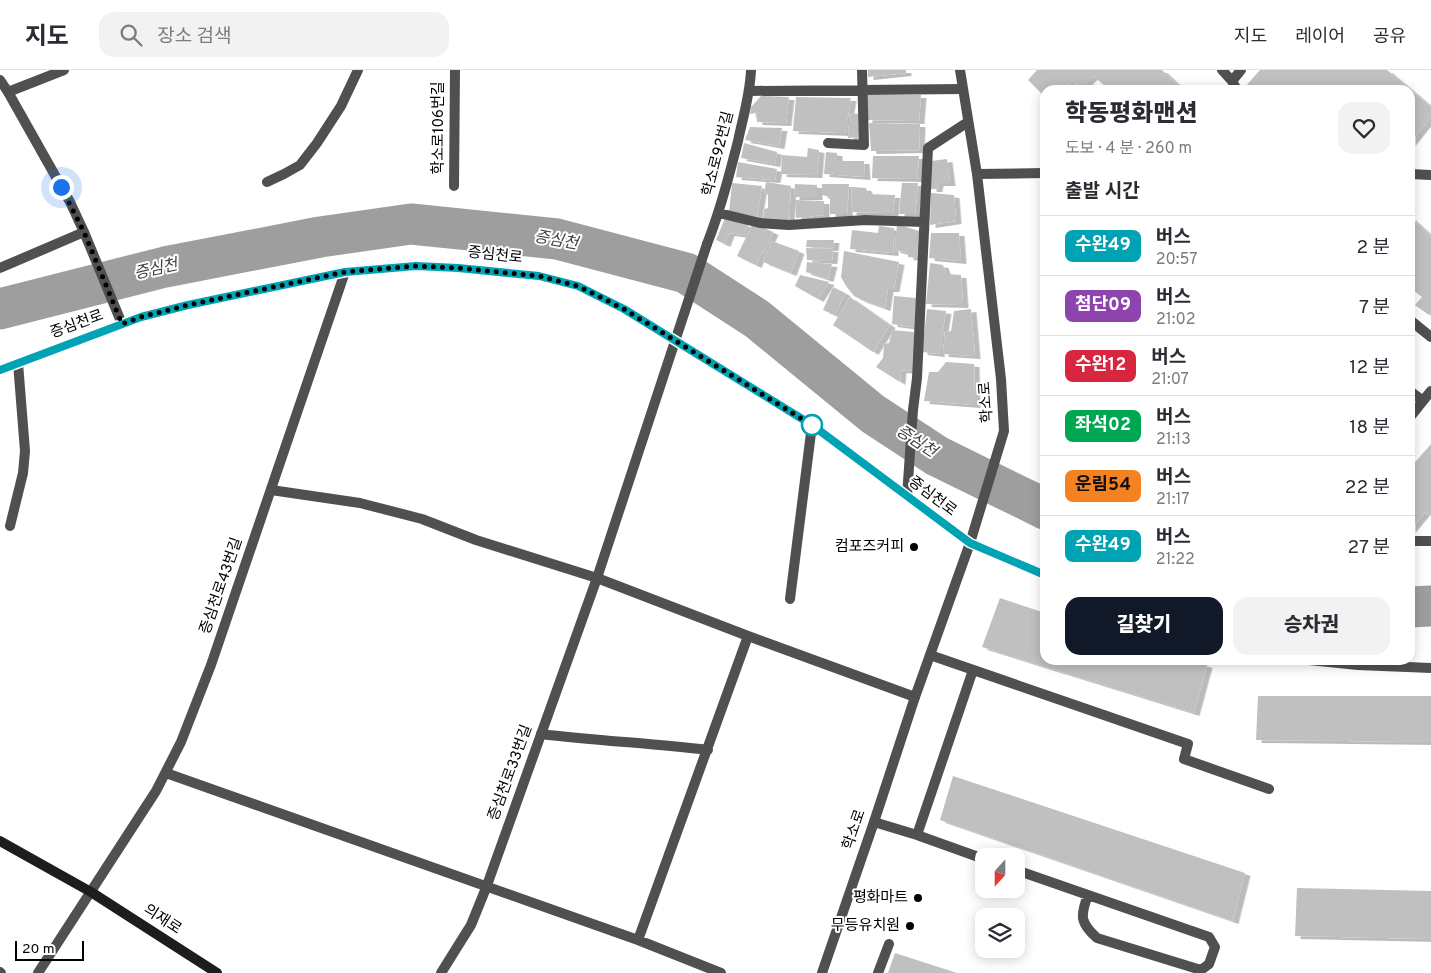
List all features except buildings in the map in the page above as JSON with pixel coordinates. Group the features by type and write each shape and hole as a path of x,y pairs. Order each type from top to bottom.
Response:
{"main road":[{"name":"의재로","path":"0,842 91,892 217,973"}],"street":[{"path":"8,92 64,70"},
{"path":"267,182 300,164 317,143 341,106 358,70"},
{"name":"학소로106번길","path":"454,186 455,70"},
{"name":"학소로92번길","path":"675,341 719,213 750,91 751,70"},
{"path":"828,143 864,145 862,70"},
{"name":"학소로","path":"822,973 915,697 970,543 1004,430 1001,379 977,174 960,70"},
{"path":"1222,70 1233,85"},
{"path":"1234,85 1241,70"},
{"path":"0,80 70,202 122,324"},
{"path":"750,91 962,89"},
{"path":"907,496 912,410 917,378 928,148 968,122"},
{"path":"977,174 1040,173"},
{"path":"1415,174 1431,175"},
{"path":"719,213 760,223 789,225 865,220 924,222"},
{"path":"0,268 84,232"},
{"name":"증심천로","path":"0,370 141,317 188,305 345,272 416,266 539,276 578,286 624,309 812,425 970,543 1040,573"},
{"name":"증심천로43번길","path":"91,892 156,791 181,742 211,665 345,272"},
{"path":"1415,324 1431,337"},
{"name":"증심천로33번길","path":"441,973 470,926 486,888 597,578 675,341"},
{"path":"10,526 23,473 25,451 18,363"},
{"path":"1415,410 1431,391"},
{"path":"1415,395 1422,401"},
{"path":"790,599 802,488 812,425"},
{"path":"271,490 360,503 422,519 476,540 597,578 915,697"},
{"path":"1415,541 1431,541"},
{"path":"638,940 748,636"},
{"path":"930,656 1188,744 1184,759 1269,789"},
{"path":"1366,665 1431,668"},
{"path":"917,835 973,670"},
{"path":"541,734 708,750"},
{"path":"166,773 486,888 638,940 721,973"},
{"path":"874,822 975,856"},
{"path":"1025,873 1209,937 1215,947 1210,964 1201,970 1098,938 1087,929 1082,912 1088,895"},
{"path":"38,973 91,892"},
{"path":"878,973 888,944"}],"waterway":[{"name":"증심천","path":"0,309 165,267 320,237 411,224 557,239 686,273 757,319 873,414 937,456 1040,507"},
{"name":"증심천","path":"1415,607 1431,606"}],"bus line":[{"name":"수완49","path":"0,370 141,317 188,305 345,272 416,266 539,276 578,286 624,309 812,425 970,543 1040,573"}],"place":[{"name":"컴포즈커피","path":"914,547"},
{"name":"평화마트","path":"918,898"},
{"name":"무등유치원","path":"910,926"}],"route":[{"path":"61,187 84,232 122,324 188,305 345,272 416,266 539,276 578,286 624,309 812,425"}]}
